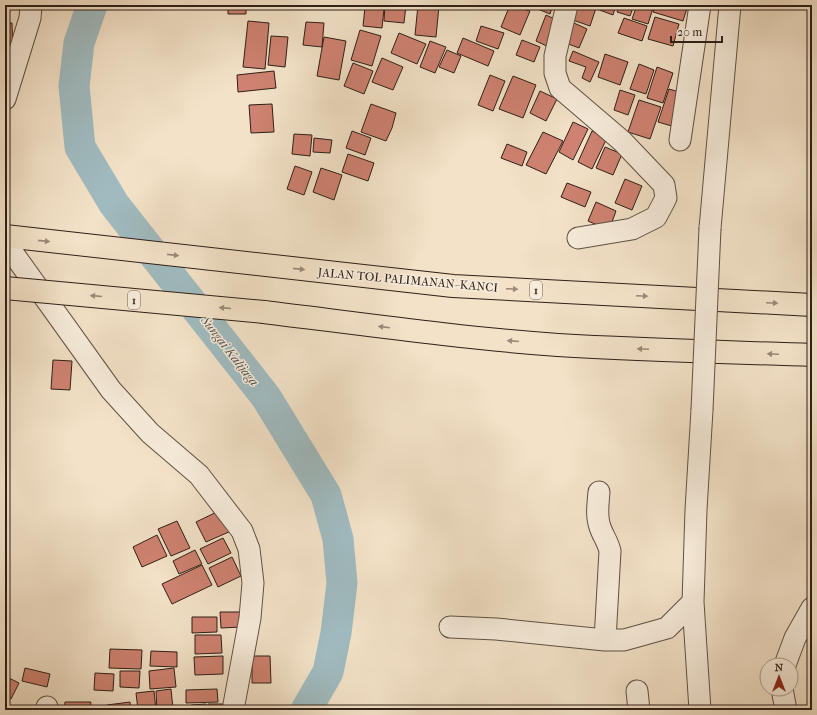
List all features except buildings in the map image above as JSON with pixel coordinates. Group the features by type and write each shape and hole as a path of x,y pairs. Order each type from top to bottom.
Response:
{"highway":[{"name":"JALAN TOL PALIMANAN–KANCI","path":"5,237 454,286 812,305"},
{"name":"1","path":"5,288 264,312 458,336 655,350 812,355"}],"street":[{"path":"5,99 30,18 31,5"},
{"path":"568,5 555,56 555,73 560,88 622,141 664,185 666,198 656,217 632,229 578,238"},
{"path":"680,140 700,5"},
{"path":"700,710 693,602 696,510 710,228 730,5"},
{"path":"5,237 15,256 111,390 150,432 199,475 242,531 249,549 253,583 250,618 232,710"},
{"path":"599,492 598,517 601,529 608,541 610,551 605,640"},
{"path":"450,627 496,629 605,640 630,639 667,628 693,602"},
{"path":"788,657 795,638 812,608"},
{"path":"784,697 786,710"}],"waterway":[{"name":"Sungai Kalijaga","path":"92,5 79,43 74,86 80,147 114,204 266,397 326,495 338,539 342,583 336,633 328,672 306,710"}]}
